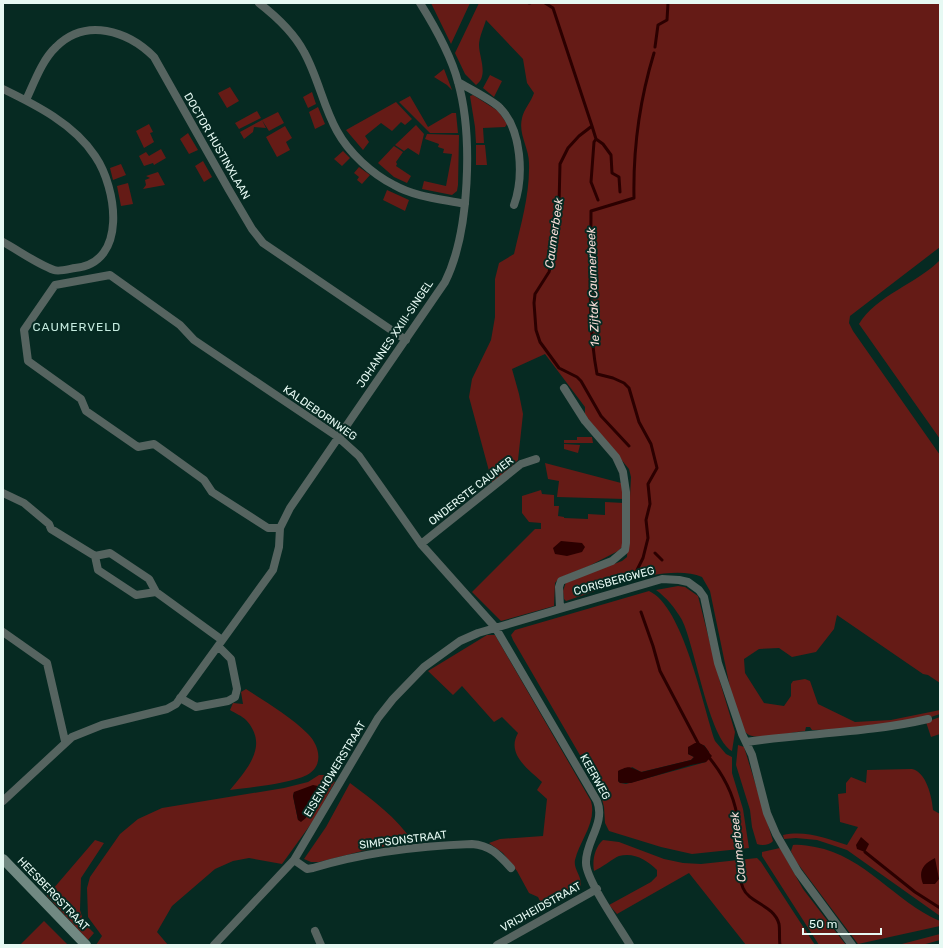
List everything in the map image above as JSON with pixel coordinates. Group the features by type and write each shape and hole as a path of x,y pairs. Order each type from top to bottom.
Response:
{"street":[{"path":"259,3 289,30 304,51 336,130 354,153 373,171 394,186 417,195 464,204"},
{"name":"JOHANNES XXIII-SINGEL","path":"3,801 65,741 79,733 95,727 167,709 176,704 273,570 279,547 280,528 290,508 406,340 450,271 454,260 464,204 467,165 466,120 458,82 449,59 420,3"},
{"name":"DOCTOR HUSTINXLAAN","path":"26,100 49,55 66,39 86,30 100,30 124,35 136,41 154,57 232,196 252,229 263,243 406,340"},
{"path":"458,82 499,107 507,116 518,141 519,159 517,196 514,205"},
{"path":"3,89 26,100 68,126 83,140 95,155 104,170 112,200 113,224 108,243 98,261 87,267 55,270 3,242"},
{"name":"KALDEBORNWEG","path":"280,528 268,528 212,492 204,480 154,444 138,446 86,411 81,398 28,360 24,330 55,285 110,275 180,325 194,340 338,437 359,456 421,544 495,627"},
{"path":"560,608 559,587 561,581 612,561 625,550 626,529 626,492 623,472 616,457 585,421 564,388"},
{"name":"ONDERSTE CAUMER","path":"421,544 521,464 536,459"},
{"path":"3,493 24,503 49,524 51,529 94,556 98,570 136,595 156,592"},
{"path":"94,556 110,553 149,579 156,592 220,643 232,659 237,689 235,696 228,701 196,707 180,698"},
{"name":"CORISBERGWEG","path":"495,627 662,579 679,580 694,585 704,597 718,663 742,734 756,767 767,813 776,834 798,872 852,945"},
{"name":"EISENHOWERSTRAAT","path":"214,945 294,860 365,739 393,699 424,667 442,653 460,641 495,627"},
{"name":"KEERWEG","path":"495,627 600,808 599,817 586,854 588,874 630,945"},
{"path":"3,632 46,663 65,741"},
{"path":"746,742 792,735 884,729 928,719"},
{"name":"SIMPSONSTRAAT","path":"294,860 307,869 362,855 394,850 472,844 482,845 492,849 511,868"},
{"name":"HEESBERGSTRAAT","path":"3,859 86,945"},
{"name":"VRIJHEIDSTRAAT","path":"497,945 596,889"},
{"path":"315,931 321,945"}],"shaded area":[{"path":"431,3 470,3 451,44"},
{"path":"479,3 940,3 940,247 850,316 849,323 853,331 940,455 940,683 928,675 923,674 837,615 834,629 816,652 792,657 779,648 759,649 744,659 745,673 764,703 784,706 791,696 791,684 793,681 805,679 810,681 818,704 855,722 891,720 940,710 940,714 931,717 855,729 812,730 810,727 806,727 805,731 761,737 749,735 743,730 734,707 710,591 702,577 688,573 653,575 634,579 566,601 564,599 563,591 566,582 622,561 627,557 631,477 629,469 590,422 585,414 585,407 545,354 512,369 523,414 518,460 496,482 492,482 469,397 472,379 491,340 495,317 495,279 499,263 514,254 527,198 529,157 522,135 521,124 523,115 534,93 527,83 523,59 486,20 479,42 483,72 482,77 476,85 465,74 455,53"},
{"path":"444,69 452,90 434,77"},
{"path":"490,75 502,81 494,97 483,88"},
{"path":"230,87 239,101 227,108 218,93"},
{"path":"312,92 316,104 308,108 303,97"},
{"path":"473,95 498,111 507,124 505,127 483,128 484,143 476,143 470,96"},
{"path":"410,96 428,127 452,113 456,113 458,133 430,133 399,102"},
{"path":"396,102 412,119 405,125 401,122 392,131 381,123 365,136 369,142 363,150 346,130"},
{"path":"318,107 325,124 315,129 309,112"},
{"path":"257,111 261,118 239,129 235,123"},
{"path":"278,112 284,123 269,131 262,120"},
{"path":"262,120 266,128 254,127 253,132 244,139 240,132"},
{"path":"149,124 153,132 150,133 154,142 144,148 136,131"},
{"path":"416,125 424,134 419,155 408,148 404,151 395,145"},
{"path":"285,126 292,138 286,142 290,150 277,157 266,137"},
{"path":"188,133 198,150 189,154 180,139"},
{"path":"427,134 459,135 458,185 457,191 452,195 422,189 424,181 446,186 452,154 443,153 444,149 438,147 439,144 425,139"},
{"path":"476,145 485,145 487,165 476,165"},
{"path":"394,146 403,152 396,162 396,166 411,176 407,183 394,177 378,163"},
{"path":"161,149 166,158 154,165 153,163 144,166 139,156 146,152 149,156"},
{"path":"343,151 350,158 342,166 334,159"},
{"path":"203,161 212,177 204,182 195,166"},
{"path":"121,164 126,175 113,180 110,168"},
{"path":"359,167 370,175 362,184 357,180 359,177 354,173"},
{"path":"158,172 165,185 143,189 146,185 145,180 150,178 146,176"},
{"path":"128,183 133,204 121,206 117,186"},
{"path":"387,190 409,200 405,211 383,200"},
{"path":"940,260 940,439 859,324 875,305 920,276"},
{"path":"577,437 592,437 593,443 564,443 564,440 577,440"},
{"path":"564,444 580,445 578,453 564,449"},
{"path":"545,463 625,484 624,499 557,497 559,481 548,479"},
{"path":"541,490 542,494 554,495 554,506 559,506 558,516 564,518 588,519 588,514 605,515 605,502 624,503 623,546 618,551 589,566 559,578 555,583 554,606 501,621 472,592 535,529 541,529 541,523 529,522 522,513 522,496"},
{"path":"561,541 582,543 585,547 582,552 567,556 555,554 553,548"},
{"path":"678,586 685,587 698,596 720,682 735,732 732,751 724,743 716,729 682,620 677,611 664,596 656,590"},
{"path":"649,591 661,600 672,616 682,636 698,682 715,741 726,754 732,757 732,773 743,809 749,848 692,854 661,847 609,831 605,823 604,807 601,795 588,769 513,640 511,635 515,630","holes":["704,745 709,752 706,762 626,784 618,781 632,767 641,772 691,760 694,757 688,754"]},
{"path":"487,635 495,635 591,801 592,816 590,824 575,860 576,868 581,881 579,889 544,909 538,897 529,893 517,871 503,853 489,843 500,839 543,836 547,799 537,790 542,782 520,760 515,748 515,741 518,733 502,717 494,722 462,686 453,695 428,671"},
{"path":"246,689 301,727 312,739 317,750 318,761 316,766 307,775 290,781 270,785 230,790 248,766 256,748 256,739 253,730 246,720 230,710 233,703 243,704 241,692"},
{"path":"940,717 940,734 931,737 926,722"},
{"path":"695,743 703,745 712,756 706,762 631,783 620,783 618,781 618,771 628,767 642,772 691,760 694,757 688,754 688,747"},
{"path":"738,745 744,747 773,841 768,844 757,844 752,827 750,810 736,765"},
{"path":"912,769 917,771 925,780 930,792 933,810 940,814 940,916 847,850 817,840 796,838 784,839 783,835 799,833 807,834 823,837 847,845 858,827 840,822 838,794 846,793 846,783 851,777 866,783 867,770"},
{"path":"319,775 324,775 335,782 313,821 282,864 249,858 233,861 215,869 172,906 157,932 168,945 96,945 102,936 88,917 87,888 90,877 120,834 138,819 162,808 284,788 308,782","holes":["319,791 318,797 305,819 298,820 293,796 294,792"]},
{"path":"350,783 392,817 413,842 374,848 319,862 311,862 304,859 326,827"},
{"path":"313,785 318,786 318,795 311,811 301,822 298,820 293,796 294,792"},
{"path":"861,837 869,844 865,852 857,849 856,845"},
{"path":"95,840 104,843 81,878 80,910 84,923 94,933 88,940 47,896"},
{"path":"603,840 619,842 664,859 683,863 701,864 757,858 815,945 746,945 689,873 617,914 609,905 651,882 657,876 657,870 640,858 625,855 617,857 594,871 593,862 595,854 598,846"},
{"path":"793,845 815,847 833,852 849,860 865,869 909,903 940,921 940,926 858,944 795,860 791,851"},
{"path":"780,848 803,889 846,945 819,945 762,856 762,852"},
{"path":"935,858 939,879 935,884 923,884 921,872 927,863"},
{"path":"44,921 68,945 20,945"},
{"path":"940,934 940,940 922,945 898,945"}],"waterway":[{"name":"Caumerbeek","path":"545,3 553,8 592,126 579,136 568,148 560,164 559,205 554,220 553,257 549,272 535,294 534,303 536,330 540,342 559,368 577,377 581,381 601,416 629,446"},
{"name":"1e Zijtak Caumerbeek","path":"655,47 658,25 667,20 668,3"},
{"name":"1e Zijtak Caumerbeek","path":"637,570 643,558 648,538 646,520 650,504 648,484 657,468 651,444 639,422 629,388 624,383 613,378 597,374 591,313 591,211 634,198 638,125 654,53"},
{"path":"592,126 596,139 594,142 591,182 598,200"},
{"path":"596,139 603,144 611,155 612,173 619,177 620,192"},
{"name":"Caumerbeek","path":"655,553 662,560"},
{"name":"Caumerbeek","path":"641,612 660,671 699,745"},
{"name":"Caumerbeek","path":"707,755 724,779 735,805 738,824 739,873 743,888 750,897 772,912 776,918 779,924 780,945"},
{"path":"865,852 915,892 940,908"}],"district":[{"name":"CAUMERVELD","path":"77,327"}]}
